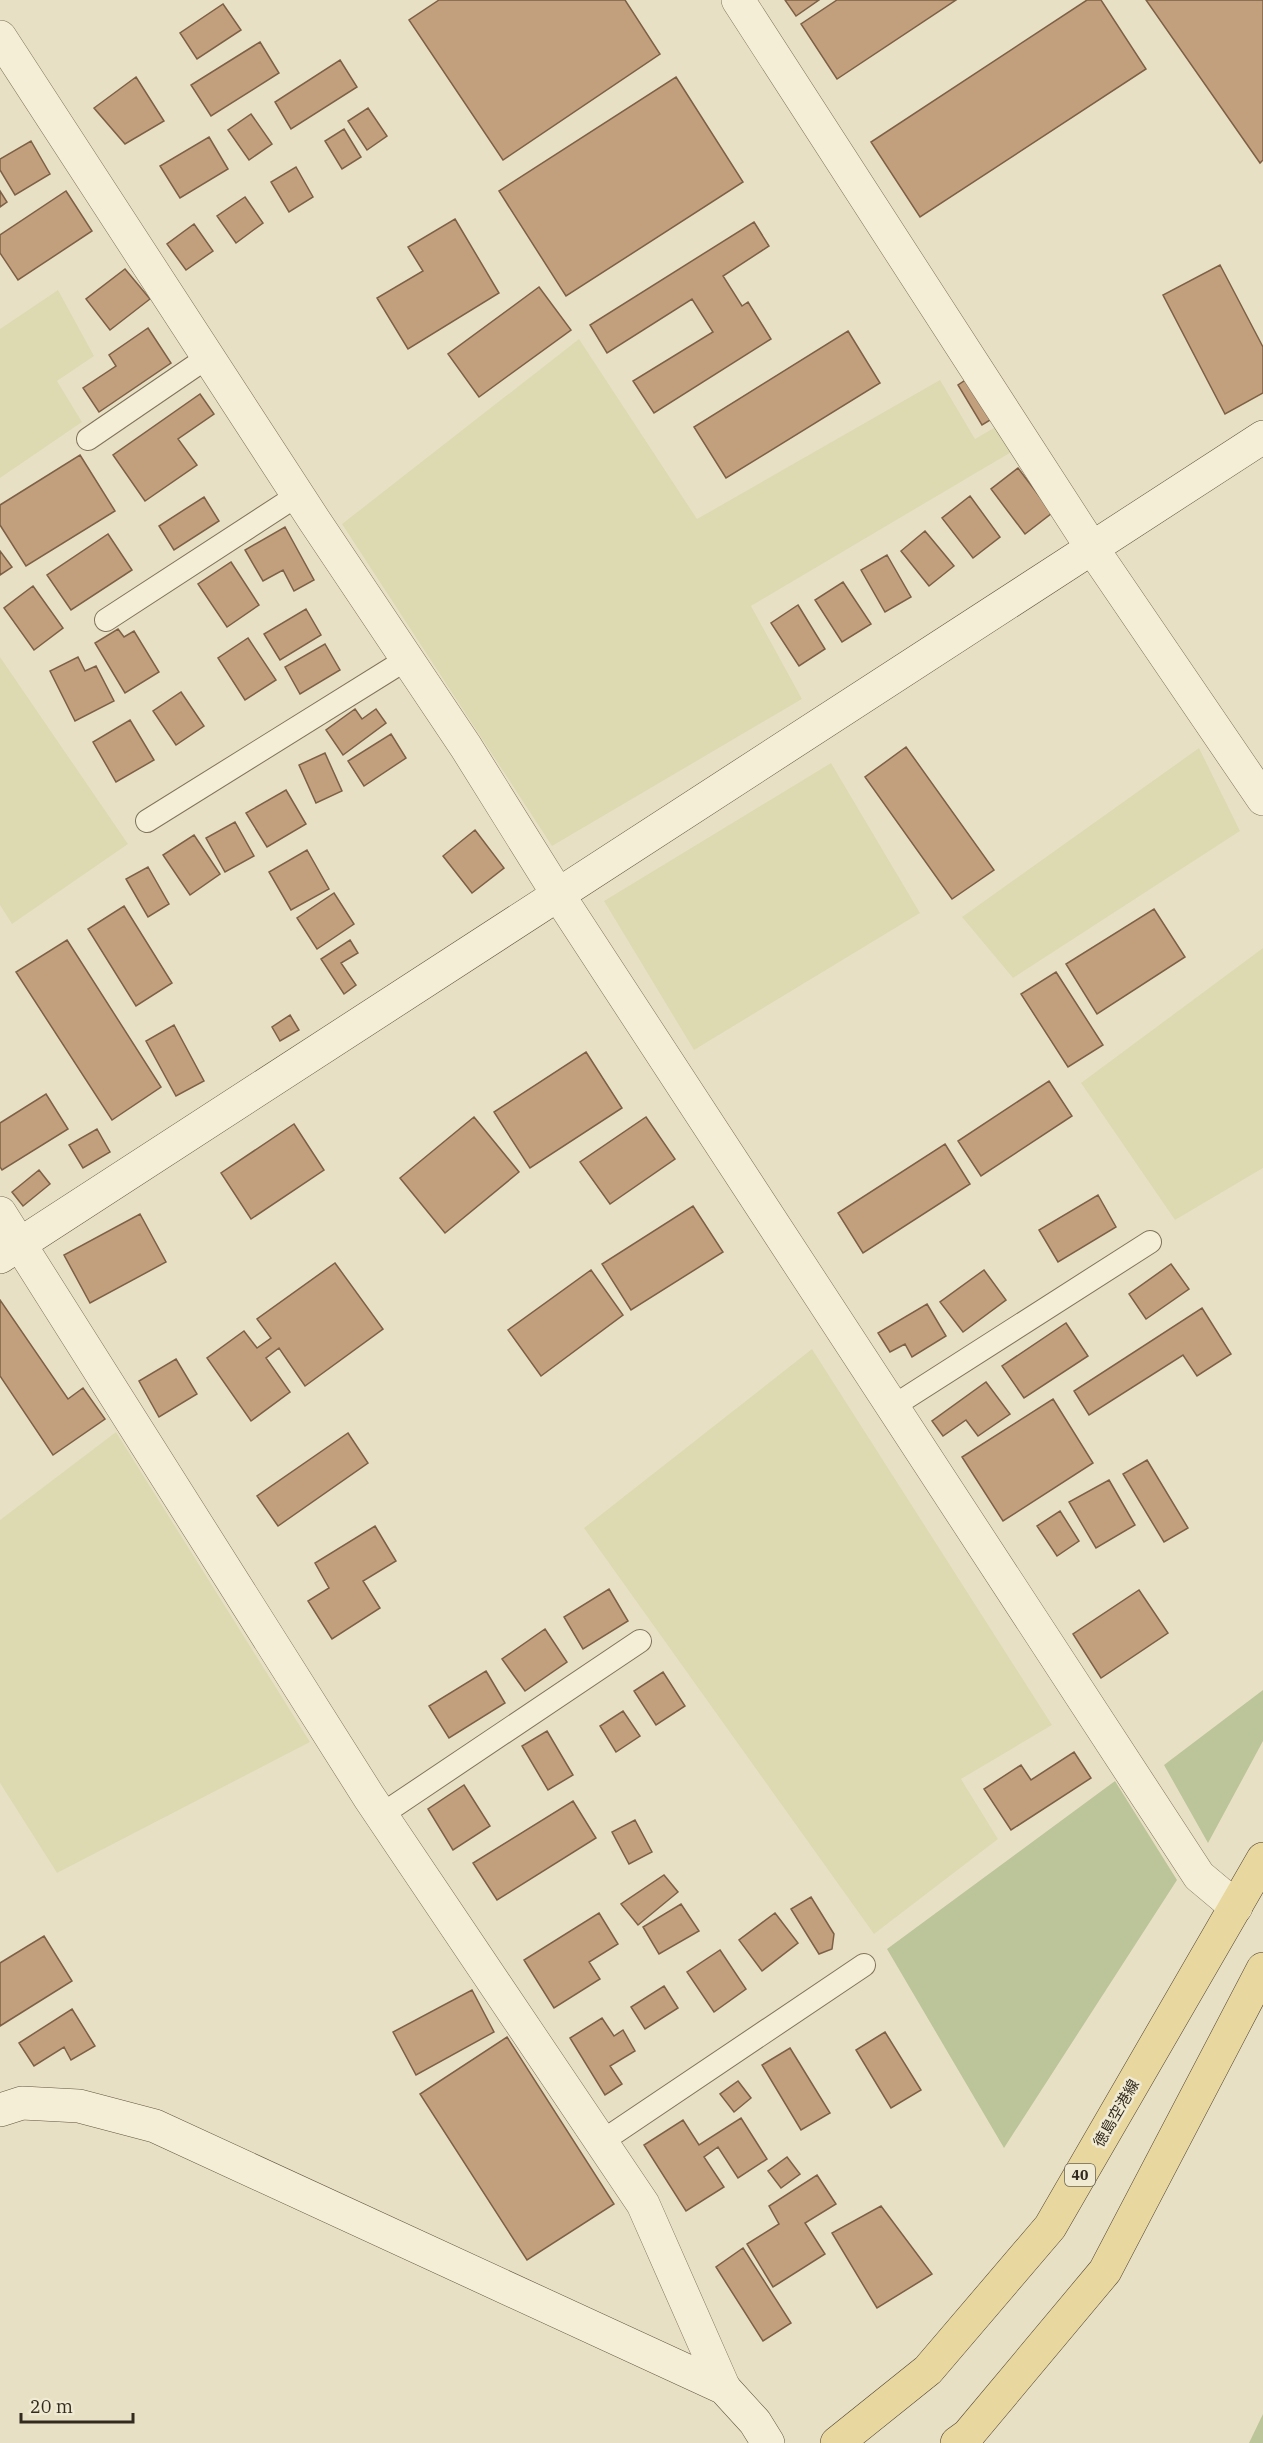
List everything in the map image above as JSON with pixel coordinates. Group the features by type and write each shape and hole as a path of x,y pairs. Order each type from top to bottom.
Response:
{"main road":[{"name":"徳島空港線","path":"837,2443 928,2370 1050,2227 1263,1860"},
{"path":"957,2443 968,2435 1105,2271 1263,1969"}],"street":[{"path":"738,0 1092,548 1263,800"},
{"path":"0,37 298,495 466,747 559,896 1199,1876 1236,1907"},
{"path":"10,1251 1263,436"},
{"path":"0,1214 10,1251 381,1815 643,2204 724,2388 754,2422 768,2443"},
{"path":"0,2110 22,2103 79,2106 154,2126 724,2388"}],"lane":[{"path":"88,440 208,357"},
{"path":"106,620 298,495"},
{"path":"147,821 407,659"},
{"path":"892,1407 1150,1242"},
{"path":"381,1815 640,1641"},
{"path":"601,2142 864,1965"}],"shaded area":[{"path":"58,290 94,356 57,381 82,422 0,478 0,329"},
{"path":"579,339 697,519 940,380 975,439 999,425 1013,451 751,606 802,699 552,846 342,524"},
{"path":"0,657 128,844 12,924 0,905"},
{"path":"1199,748 1240,831 1013,978 962,917"},
{"path":"831,763 920,913 694,1050 604,901"},
{"path":"1263,948 1263,1168 1175,1220 1081,1083"},
{"path":"812,1349 1052,1725 961,1779 998,1839 874,1934 584,1528"},
{"path":"116,1432 310,1742 57,1873 0,1783 0,1520"}],"green space":[{"path":"1263,1690 1263,1741 1208,1843 1164,1765"},
{"path":"1115,1781 1177,1880 1004,2148 887,1949"},
{"path":"1263,2414 1263,2443 1249,2443"}],"building":[{"path":"439,0 625,0 660,54 503,160 409,20"},
{"path":"785,0 819,0 796,16"},
{"path":"837,0 956,0 837,79 801,24"},
{"path":"1087,0 1101,0 1146,69 920,217 871,142"},
{"path":"1146,0 1263,0 1263,160 1260,163"},
{"path":"223,4 241,30 197,59 180,33"},
{"path":"260,42 279,73 211,116 191,85"},
{"path":"340,60 357,87 291,129 275,102"},
{"path":"136,77 164,121 125,144 94,108"},
{"path":"676,77 743,182 566,296 499,191"},
{"path":"368,108 387,136 367,150 348,121"},
{"path":"251,114 272,144 249,160 228,130"},
{"path":"344,129 361,157 342,169 325,141"},
{"path":"209,137 228,169 180,198 160,166"},
{"path":"31,141 50,174 15,195 0,170 0,159"},
{"path":"296,167 313,197 289,212 271,182"},
{"path":"0,191 7,202 0,207"},
{"path":"66,191 92,231 18,280 0,253 0,235"},
{"path":"245,197 263,223 236,243 217,216"},
{"path":"455,219 499,293 408,349 377,298 423,271 408,247"},
{"path":"754,222 769,246 723,276 742,306 748,302 771,339 654,413 633,381 713,332 692,299 607,353 590,325"},
{"path":"194,224 213,251 186,270 167,244"},
{"path":"1220,265 1263,347 1263,393 1225,414 1163,295"},
{"path":"125,269 150,299 110,330 86,299"},
{"path":"539,287 571,330 479,397 448,354"},
{"path":"148,328 171,363 99,412 83,388 116,366 109,355"},
{"path":"848,331 880,383 726,478 694,427"},
{"path":"970,377 995,417 982,425 958,385"},
{"path":"200,394 214,414 178,439 197,465 145,501 113,455"},
{"path":"80,455 115,511 26,566 0,525 0,505"},
{"path":"1018,468 1052,513 1025,534 991,489"},
{"path":"970,496 1000,537 973,558 942,518"},
{"path":"204,497 219,521 174,550 159,526"},
{"path":"285,527 314,580 294,591 283,570 263,581 245,550"},
{"path":"925,531 954,566 929,586 901,551"},
{"path":"108,534 132,570 71,610 47,575"},
{"path":"0,551 12,567 0,575"},
{"path":"887,555 911,597 885,612 861,570"},
{"path":"231,562 259,605 227,627 198,584"},
{"path":"843,582 871,624 842,642 815,600"},
{"path":"33,586 63,628 34,650 4,608"},
{"path":"798,605 825,649 799,666 771,623"},
{"path":"306,609 321,635 280,660 264,634"},
{"path":"118,629 124,637 134,631 159,672 125,693 95,643"},
{"path":"248,638 276,680 245,700 218,658"},
{"path":"325,644 340,670 300,694 285,667"},
{"path":"78,657 85,671 96,666 114,701 75,721 50,671"},
{"path":"181,692 204,726 176,745 153,711"},
{"path":"355,709 362,719 376,709 386,723 343,755 326,730"},
{"path":"130,720 154,760 116,782 93,742"},
{"path":"391,734 406,758 364,786 348,761"},
{"path":"906,747 994,870 952,899 865,777"},
{"path":"325,753 342,791 316,803 299,765"},
{"path":"286,790 306,824 267,847 246,813"},
{"path":"235,822 254,856 225,872 206,838"},
{"path":"475,830 504,868 472,893 443,856"},
{"path":"194,835 220,874 190,895 163,855"},
{"path":"307,850 329,889 291,910 269,872"},
{"path":"148,867 169,904 148,917 126,879"},
{"path":"334,893 354,924 317,949 297,918"},
{"path":"124,906 172,983 136,1006 88,929"},
{"path":"1154,909 1185,957 1097,1014 1066,964"},
{"path":"67,940 161,1087 112,1120 16,972"},
{"path":"350,940 358,953 341,963 356,985 344,994 321,959"},
{"path":"1056,972 1103,1045 1068,1067 1021,994"},
{"path":"290,1015 299,1030 280,1041 272,1027"},
{"path":"174,1025 204,1081 176,1096 146,1041"},
{"path":"586,1052 622,1108 530,1168 494,1112"},
{"path":"1049,1081 1072,1116 981,1176 958,1141"},
{"path":"46,1094 68,1129 2,1170 0,1167 0,1123"},
{"path":"474,1117 519,1172 445,1233 400,1178"},
{"path":"646,1117 675,1159 610,1204 580,1162"},
{"path":"294,1124 324,1170 251,1219 221,1173"},
{"path":"97,1129 110,1152 83,1168 69,1145"},
{"path":"945,1144 970,1184 863,1253 838,1213"},
{"path":"39,1170 50,1184 23,1206 12,1192"},
{"path":"1098,1195 1116,1227 1058,1262 1039,1230"},
{"path":"693,1206 723,1252 631,1310 602,1264"},
{"path":"140,1214 166,1262 90,1303 64,1255"},
{"path":"335,1263 383,1329 305,1386 279,1348 266,1358 290,1392 251,1421 207,1358 244,1331 257,1348 271,1338 257,1319"},
{"path":"1171,1264 1189,1289 1146,1319 1129,1294"},
{"path":"591,1270 623,1315 541,1376 508,1330"},
{"path":"984,1270 1006,1300 963,1332 940,1302"},
{"path":"0,1300 68,1399 83,1388 105,1419 53,1455 0,1376"},
{"path":"927,1304 946,1336 912,1357 905,1344 890,1352 878,1333"},
{"path":"1202,1308 1231,1354 1197,1376 1183,1355 1089,1415 1074,1391"},
{"path":"1066,1323 1088,1356 1024,1398 1002,1366"},
{"path":"176,1359 197,1394 159,1417 139,1381"},
{"path":"986,1382 1010,1414 978,1436 966,1420 943,1436 932,1421"},
{"path":"1053,1399 1093,1463 1003,1521 962,1457"},
{"path":"348,1433 368,1463 278,1526 257,1496"},
{"path":"1147,1460 1188,1528 1164,1542 1123,1474"},
{"path":"1109,1480 1135,1525 1096,1548 1069,1502"},
{"path":"1060,1511 1079,1541 1057,1556 1037,1526"},
{"path":"375,1526 396,1561 363,1581 380,1608 332,1639 308,1601 329,1588 315,1563"},
{"path":"609,1589 628,1621 583,1649 564,1617"},
{"path":"1139,1590 1168,1633 1101,1678 1073,1634"},
{"path":"545,1629 567,1662 525,1691 502,1659"},
{"path":"486,1671 505,1703 449,1738 429,1706"},
{"path":"663,1672 685,1706 656,1725 634,1691"},
{"path":"623,1711 640,1736 616,1752 600,1726"},
{"path":"547,1731 573,1775 548,1790 522,1746"},
{"path":"1074,1752 1091,1778 1011,1830 984,1789 1021,1765 1031,1780"},
{"path":"464,1785 490,1826 453,1850 428,1809"},
{"path":"573,1801 596,1838 497,1900 473,1863"},
{"path":"635,1820 652,1852 629,1864 612,1832"},
{"path":"664,1875 678,1892 638,1925 621,1904"},
{"path":"811,1897 834,1934 832,1949 819,1954 791,1909"},
{"path":"681,1904 699,1931 659,1954 643,1927"},
{"path":"599,1913 618,1944 589,1962 600,1979 554,2008 524,1960"},
{"path":"775,1913 798,1943 762,1971 739,1940"},
{"path":"44,1936 72,1981 0,2026 0,1963"},
{"path":"720,1950 746,1989 714,2012 687,1972"},
{"path":"664,1986 678,2008 645,2029 631,2007"},
{"path":"472,1990 494,2032 416,2075 393,2032"},
{"path":"72,2009 95,2046 71,2060 64,2047 34,2066 19,2043"},
{"path":"602,2018 614,2036 623,2030 635,2051 610,2066 622,2084 605,2095 570,2038"},
{"path":"885,2032 921,2090 891,2108 856,2050"},
{"path":"507,2037 614,2204 527,2260 420,2094"},
{"path":"790,2048 830,2113 801,2130 762,2065"},
{"path":"738,2081 751,2098 734,2112 720,2094"},
{"path":"741,2118 767,2159 738,2178 718,2147 704,2157 724,2187 686,2211 644,2145 683,2120 699,2145"},
{"path":"787,2157 800,2174 781,2188 768,2171"},
{"path":"817,2175 836,2204 805,2223 825,2254 773,2287 747,2244 779,2224 769,2206"},
{"path":"881,2206 932,2274 877,2308 832,2233"},
{"path":"743,2248 791,2323 763,2341 716,2267"}]}
